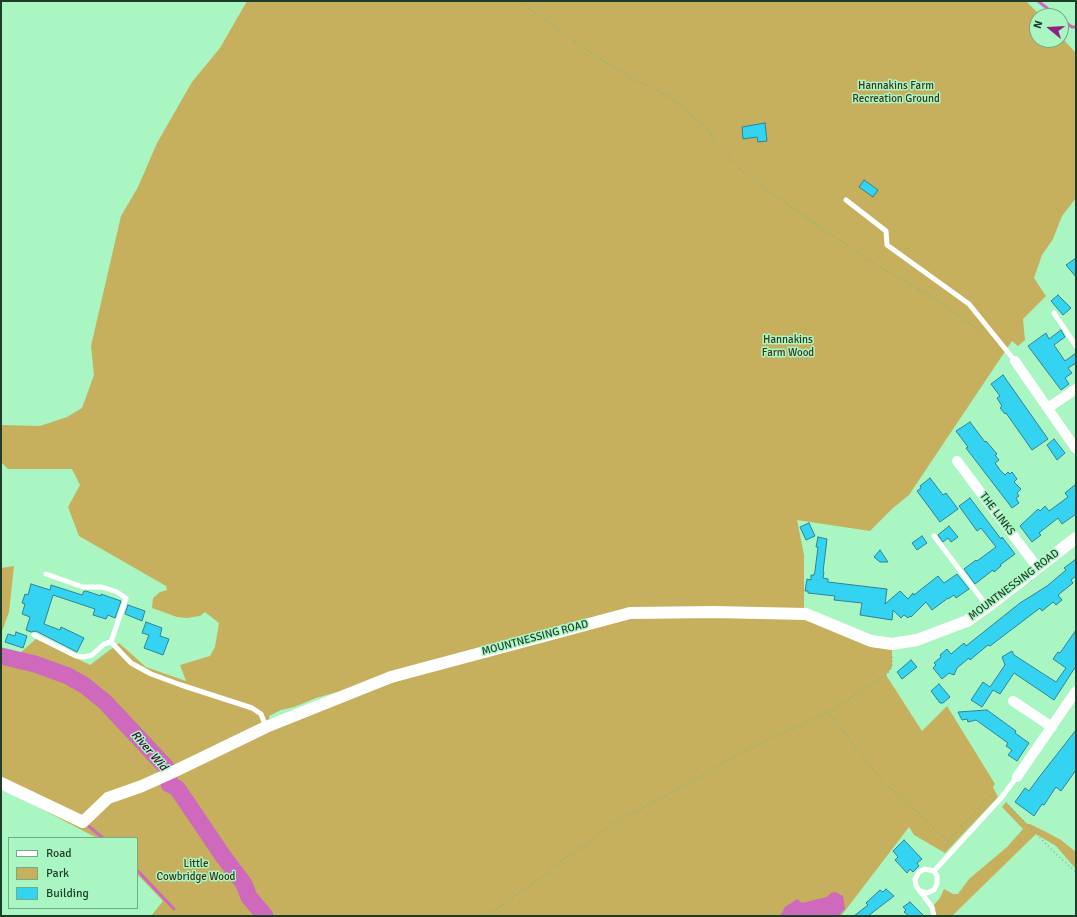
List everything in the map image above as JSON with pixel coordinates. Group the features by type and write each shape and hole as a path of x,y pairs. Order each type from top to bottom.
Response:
{"street":[{"path":"1015,361 1076,449"},
{"path":"1048,408 1076,389"},
{"name":"THE LINKS","path":"958,461 1037,567"},
{"name":"MOUNTNESSING ROAD","path":"1,783 84,822 108,798 142,786 266,727 391,677 630,613 714,612 806,614 872,641 892,644 917,640 946,630 967,620 1076,538"},
{"path":"1017,777 1076,691"},
{"path":"1013,701 1052,727"}],"lane":[{"path":"846,200 886,231 887,245 969,304 1015,361"},
{"path":"1054,313 1076,346"},
{"path":"934,536 987,606"},
{"path":"46,574 83,587 102,587 117,592 126,598 111,642"},
{"path":"34,635 76,656 84,657 92,655 104,644 111,642"},
{"path":"111,642 131,662 151,674 252,708 261,714 266,727"},
{"path":"934,871 1001,798 1017,777"},
{"path":"920,891 927,892 934,890 937,884 937,876 934,871 925,869 918,872 915,879 916,886 932,907 934,916"}],"path":[{"path":"520,2 594,55 634,79 668,96 708,129 716,145 743,172 759,185 870,261 940,302 985,336"},
{"path":"486,916 549,872 565,858 591,841 613,823 664,797 746,750 828,712 886,674 892,667 892,644"},
{"path":"828,712 883,782 947,841 991,794 1001,798 1055,853 1076,872"}],"green space":[{"path":"247,1 1026,1 1033,8 1029,8 1029,48 1069,48 1069,46 1075,52 1076,198 1062,216 1053,239 1042,255 1034,278 1046,296 1023,319 1025,340 1018,346 1012,341 909,495 893,508 870,531 797,520 804,555 804,611 892,644 892,667 886,675 922,731 947,706 995,784 993,787 998,797 945,853 914,835 909,827 841,916 151,916 163,901 138,875 138,837 95,837 1,788 1,650 20,653 36,639 90,665 119,643 146,667 186,681 180,665 210,656 215,647 219,623 205,612 200,616 187,618 177,617 152,608 153,598 160,592 167,590 166,586 79,536 68,507 80,485 72,469 8,469 1,462 1,425 40,426 67,417 82,408 94,375 91,346 121,216 138,187 157,143 192,82 220,48","holes":["391,677 406,678 335,703 272,729 269,716 281,710 294,707 316,698"]},
{"path":"14,566 9,612 1,634 1,568"},
{"path":"1006,802 1027,824 1030,824 1061,840 1076,852 1076,869 1056,846 1036,834 952,916 935,916 932,907 940,898 944,889 953,894 958,894 969,879 1007,847 1023,829 1002,807"}],"shaded area":[{"path":"835,892 843,896 845,909 838,916 780,916 785,907 797,899 802,903 827,897 831,893"}],"building":[{"path":"765,123 767,141 758,142 757,137 743,139 742,127"},
{"path":"864,180 878,190 873,197 859,187"},
{"path":"1076,258 1076,277 1066,265"},
{"path":"1058,295 1071,308 1063,315 1051,301"},
{"path":"1061,330 1065,337 1054,345 1065,361 1076,353 1076,363 1068,368 1072,373 1065,378 1069,384 1061,390 1028,346 1046,333 1049,339"},
{"path":"1003,375 1048,439 1032,450 1006,413 1005,414 1000,408 1002,406 997,398 1000,396 991,384"},
{"path":"970,422 985,442 986,441 997,454 995,455 999,460 995,463 1000,470 1005,475 1008,472 1010,474 1012,472 1017,479 1014,482 1021,489 1017,493 1019,496 1016,498 1019,503 1012,508 966,448 968,447 956,431"},
{"path":"1054,439 1065,453 1057,460 1047,445"},
{"path":"930,478 943,495 946,493 958,509 940,522 917,491 921,488 920,486"},
{"path":"1076,484 1076,514 1062,524 1058,518 1039,533 1041,535 1032,542 1020,526 1038,509 1040,511 1045,506 1049,511 1068,497 1065,493"},
{"path":"970,498 1001,539 1002,537 1015,554 1000,565 1001,566 994,572 993,570 975,584 964,569 996,547 981,528 977,531 959,506"},
{"path":"809,523 815,536 806,540 800,527"},
{"path":"949,526 958,537 951,542 948,538 943,542 938,535"},
{"path":"922,536 927,543 917,550 912,543"},
{"path":"818,537 827,539 823,578 828,579 828,582 887,589 885,604 900,591 908,599 913,593 914,595 938,576 944,583 957,574 969,589 956,598 954,595 948,598 932,610 926,602 911,617 910,616 908,618 904,615 901,618 893,610 892,620 860,615 862,603 834,600 835,596 808,593 808,591 805,591 807,579 811,580 811,575 814,575 815,571"},
{"path":"880,550 888,562 880,562 874,557"},
{"path":"1076,559 1076,576 1071,580 1073,583 1058,595 1062,600 1056,605 1053,602 1042,611 1040,608 990,646 988,645 970,660 969,658 957,668 954,675 949,673 942,679 933,668 936,665 934,663 941,657 940,655 947,649 951,654 964,643 966,646 1020,603 1047,586 1066,570 1064,568"},
{"path":"31,584 50,590 51,585 82,595 84,591 86,591 101,596 101,594 121,601 115,618 108,615 106,619 93,615 95,609 53,595 44,624 60,630 61,627 84,638 77,652 36,631 31,632 26,630 30,617 22,614 25,604 22,603 25,594 28,595"},
{"path":"128,605 145,611 142,621 125,614"},
{"path":"146,622 162,628 160,636 169,639 163,655 144,648 149,635 142,633"},
{"path":"1076,630 1076,666 1054,700 1014,673 1000,694 993,690 982,707 971,700 983,682 990,687 1005,665 1002,657 1012,651 1014,655 1056,682 1066,668 1053,659 1058,652 1060,653"},
{"path":"16,632 27,636 23,648 5,642 8,634 15,636"},
{"path":"911,660 917,667 902,679 897,672"},
{"path":"939,684 950,697 943,703 940,703 931,691"},
{"path":"987,710 1016,731 1015,733 1029,743 1017,761 1008,755 1012,750 1006,746 1008,743 976,720 968,722 967,719 962,720 958,712"},
{"path":"1076,730 1076,770 1061,791 1056,787 1044,805 1042,804 1034,816 1015,802 1025,788 1029,791"},
{"path":"904,840 922,859 917,863 919,866 913,872 910,869 907,873 895,860 898,857 893,851"},
{"path":"886,889 894,896 868,916 854,916 868,905 866,903 880,890 883,892"},
{"path":"910,902 924,916 909,916 904,912 906,910 903,907"}],"waterway":[{"path":"1038,1 1047,8"},
{"path":"1069,25 1076,27"},
{"name":"River Wid","path":"1,656 35,664 68,676 84,685 105,702 165,766 169,773 169,784 177,788 244,884 249,897 265,916"},
{"path":"86,824 102,837"},
{"path":"138,871 174,909"}],"park label":[{"name":"Hannakins Farm Recreation Ground","path":"896,92"},
{"name":"Hannakins Farm Wood","path":"788,346"},
{"name":"Little Cowbridge Wood","path":"196,870"}]}
